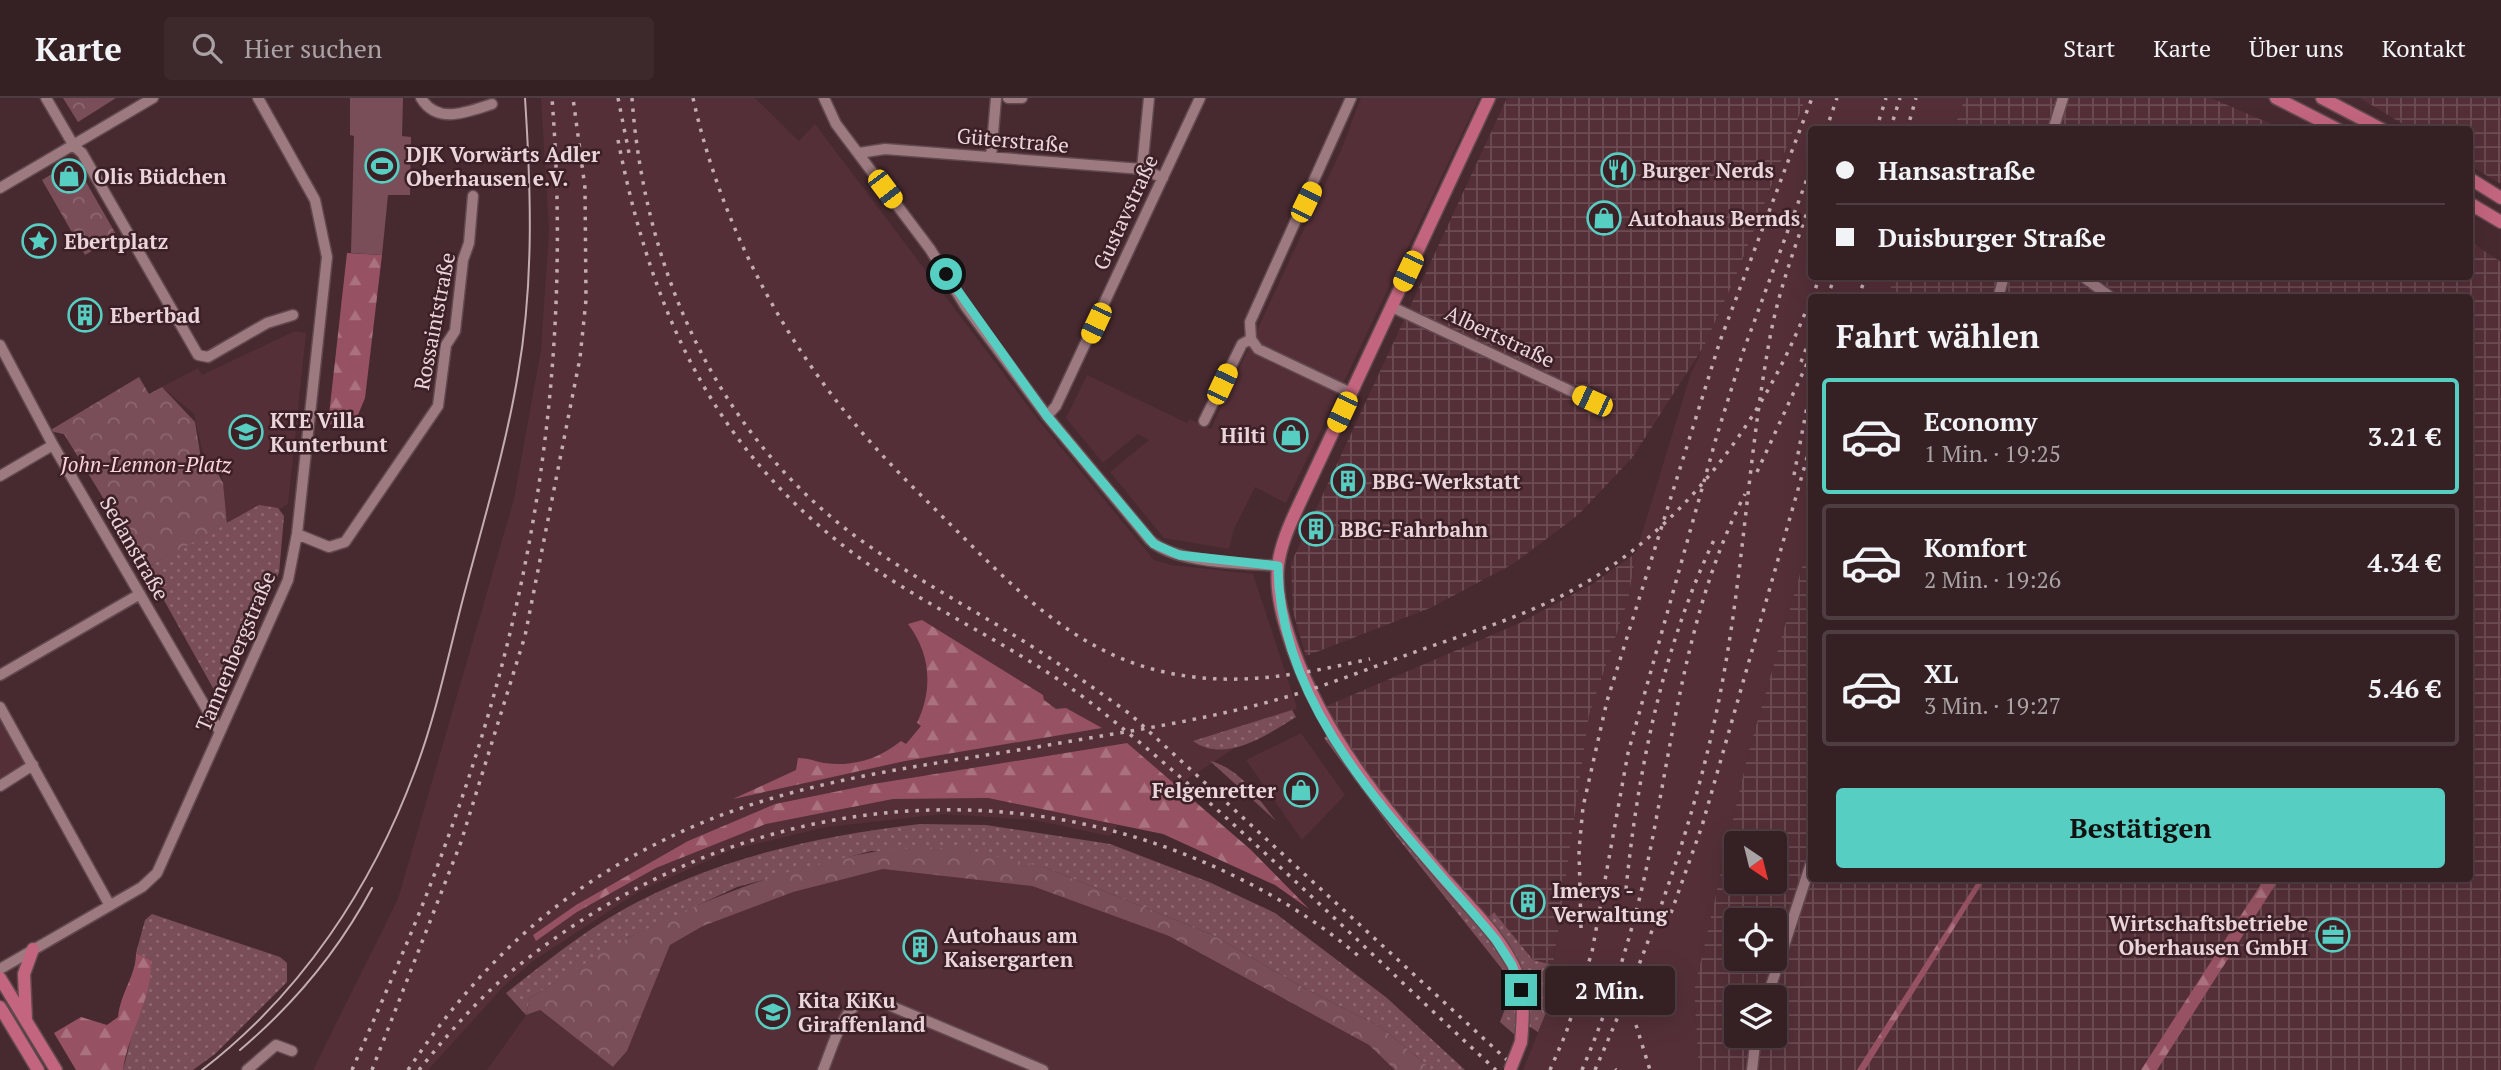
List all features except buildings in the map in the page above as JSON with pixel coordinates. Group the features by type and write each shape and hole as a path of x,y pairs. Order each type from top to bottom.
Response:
{"main road":[{"path":"1489,98 1296,511 1278,566 1280,605 1285,627 1320,715 1380,802 1507,956 1522,997 1521,1042 1510,1070"},
{"path":"2276,98 2331,126"},
{"path":"2322,98 2375,126"},
{"path":"2473,180 2501,198"},
{"path":"2473,205 2501,222"},
{"path":"26,1020 24,974 33,949"},
{"path":"0,978 56,1070"},
{"path":"1,1010 26,1020"},
{"path":"1,1010 38,1070"}],"street":[{"path":"47,98 201,357 208,357 267,323 293,314"},
{"path":"0,188 153,98"},
{"path":"421,98 431,110 443,114 462,113 492,104"},
{"path":"824,98 836,124 1047,416 1158,548 1179,555 1278,566"},
{"path":"991,157 996,98"},
{"path":"1008,98 1022,98"},
{"path":"1142,169 1149,98"},
{"name":"Gustavstraße","path":"1047,416 1056,406 1200,98"},
{"path":"1351,98 1250,322 1251,339 1262,352 1351,393"},
{"path":"2054,126 2063,98"},
{"name":"Tannenbergstraße","path":"0,969 142,887 157,873 288,580 297,534 327,257 315,200 261,101"},
{"name":"Güterstraße","path":"859,153 885,149 1142,169 1163,178"},
{"name":"Rossaintstraße","path":"297,534 330,547 342,544 436,412 446,345 455,331 463,260 469,243 473,196"},
{"path":"2087,280 2107,294"},
{"name":"Albertstraße","path":"1392,307 1592,401"},
{"path":"1204,421 1242,344 1251,339"},
{"name":"Sedanstraße","path":"0,345 53,445 220,732"},
{"path":"0,476 53,445"},
{"path":"0,675 140,594"},
{"path":"0,707 110,904"},
{"path":"0,786 33,765"},
{"path":"1771,985 1808,872"},
{"path":"823,1070 849,1012 862,1000 872,998 1043,1070"},
{"path":"247,1070 276,1045 292,1051"},
{"path":"1752,1070 1755,1048"}],"shaded area":[{"path":"541,98 755,98 799,141 815,124 1040,422 1154,560 1171,565 1253,574 1297,708 1175,787 1126,743 873,784 775,804 688,841 576,905 533,935 537,940 577,912 656,868 766,824 893,799 988,798 1118,825 1110,836 1033,820 944,814 827,827 731,850 638,892 533,961 504,986 428,1070 313,1070 398,899 514,499 541,350 549,230"},
{"path":"1361,98 1479,98 1286,503 1255,487 1234,529 1229,549 1164,538 1110,472 1149,440 1138,434 1103,463 1066,418 1087,375 1187,423 1190,419 1211,429 1342,148"},
{"path":"1507,98 1806,98 1735,278 1704,346 1632,458 1578,515 1513,564 1430,608 1306,656 1293,612 1291,563"},
{"path":"1806,98 1965,98 1954,126 1808,126 1808,280 1894,280 1888,294 1808,294 1808,545 1748,754 1730,831 1724,831 1724,859 1694,991 1699,1070 1523,1070 1548,1008 1577,778 1589,715 1628,600 1636,553 1690,376 1735,278"},
{"path":"1965,98 2211,98 2276,126 1954,126"},
{"path":"2360,98 2501,98 2501,184 2473,167 2473,126 2406,126"},
{"path":"2473,244 2501,262 2501,1070 1699,1070 1694,991 1724,859 1724,894 1787,894 1787,831 1730,831 1748,754 1808,545 1808,882 2473,882 2473,294 1888,294 1893,280 2473,280"},
{"name":"KTE Villa Kunterbunt","path":"295,331 306,333 288,504 232,536 226,515 222,476 204,458 194,414 162,387 198,368 202,375"},
{"path":"1636,553 1628,600 1589,715 1553,965 1533,960 1495,913 1486,923 1395,817 1322,708 1520,623 1594,583"},
{"path":"0,707 33,765 0,786"},
{"path":"1301,733 1345,795 1302,840 1246,760"},
{"path":"883,869 1032,886 1169,936 1369,1045 1395,1070 487,1070 526,1015 539,1010 614,1067 627,1051 670,945 703,926 793,891"}],"green space":[{"path":"63,98 116,98 78,122"},
{"name":"DJK Vorwärts Adler Oberhausen e.V.","path":"350,98 403,98 402,136 411,137 410,195 388,195 382,255 351,253 354,136 350,135"},
{"path":"74,161 117,236 85,255 42,180"},
{"path":"347,253 382,255 365,398 353,427 328,424"},
{"name":"John-Lennon-Platz","path":"139,377 149,394 162,387 195,422 201,459 217,472 223,483 227,524 146,568 64,434 49,431"},
{"path":"259,505 278,508 284,516 279,573 218,697 146,568"},
{"path":"922,620 1043,695 1044,700 1056,709 1066,708 1102,728 905,761 733,799 796,770 798,758 835,764 855,763 883,753 901,741 906,744 921,726 917,723 926,697 925,660 916,635 908,624"},
{"path":"1292,710 1296,717 1246,744 1219,749 1205,747 1193,741"},
{"path":"1329,734 1486,923 1494,912 1533,960 1553,965 1548,1008 1538,1032 1527,1025 1523,1042 1500,1022 1510,996 1506,974 1397,837 1324,738"},
{"path":"1127,743 1250,849 1309,909 1275,885 1163,834 988,798 893,799 766,824 656,868 577,912 536,941 533,935 576,905 688,841 775,804 873,784"},
{"path":"1210,761 1239,777 1276,821"},
{"path":"920,824 986,825 1110,844 1209,882 1275,913 1387,998 1465,1070 1433,1070 1382,1028 1295,983 1213,935 1044,867 871,851 737,887 628,938 530,998 526,1015 506,993 604,921 654,893 728,864 765,853 842,835"},
{"path":"913,847 964,849 1044,867 1213,935 1295,983 1382,1028 1433,1070 1395,1070 1369,1045 1169,936 1032,886 883,869 793,892 703,926 670,945 627,1051 613,1067 540,1010 526,1015 530,998 617,944 697,905 767,878 803,868"},
{"path":"1977,882 1983,882 1865,1070 1857,1070"},
{"path":"2262,882 2277,882 2157,1070 2141,1070"},
{"path":"152,914 280,957 287,963 287,982 215,1054 193,1070 123,1070 151,960 136,953 145,920"},
{"path":"136,953 151,960 151,974 123,1070 76,1070 54,1033 81,1017 107,1025 118,1017 134,969"}],"tram line":[{"path":"202,1070 271,1008 330,936 378,856 398,814 423,749 494,483 518,374 527,305 530,236 525,98"},
{"path":"240,1050 260,1033 314,975 345,933 372,888"}],"railway":[{"path":"352,1070 447,840 478,749 504,658 525,567 551,382 557,288 557,194 552,98"},
{"path":"372,1070 461,842 525,636 580,358 586,300 585,188 573,98"},
{"path":"618,98 629,153"},
{"path":"632,98 639,161 652,222 670,282 695,340 725,394 761,445 803,491 870,547 1042,653 1130,714 1518,1070"},
{"path":"693,98 704,142 734,227 774,307 797,345 822,382 876,448 1025,596 1073,633 1099,648 1126,660 1183,676 1211,679 1264,678 1370,659"},
{"path":"1581,928 1579,850 1583,807 1607,701 1720,341 1812,98"},
{"path":"1827,126 1837,98"},
{"path":"1877,126 1886,98"},
{"path":"1891,126 1900,98"},
{"path":"1908,126 1916,98"},
{"path":"618,140 634,212 655,279 681,342 712,400 749,453 794,503 847,549 909,591 1031,662 1100,710 1152,752 1252,841 1496,1070"},
{"path":"1550,1070 1566,1033 1592,952 1628,753 1717,435 1743,352 1808,176"},
{"path":"1595,1070 1635,976 1670,881 1712,734 1730,640 1757,419 1771,332 1808,210"},
{"path":"1813,294 1819,280"},
{"path":"1828,294 1834,280"},
{"path":"1859,294 1865,280"},
{"path":"408,1070 467,992 498,958 532,927 567,898 606,872 647,848 692,827 775,797 862,776 1166,725 1262,704 1492,625 1569,592 1611,567 1649,537 1684,504 1716,467 1770,386 1808,305"},
{"path":"1801,362 1808,344"},
{"path":"1757,472 1808,362"},
{"path":"1794,475 1808,402"},
{"path":"1671,913 1702,826 1808,455"},
{"path":"1582,1070 1616,980 1642,888 1693,638 1724,541 1745,494"},
{"path":"1626,889 1646,754 1667,665 1697,579 1715,538"},
{"path":"419,1070 466,1015 504,978 591,914 669,872 750,841 834,820 919,810 1006,812 1093,826 1179,852 1228,873 1298,911 1362,959"},
{"path":"1636,1025 1650,1070"}],"place":[{"name":"DJK Vorwärts Adler Oberhausen e.V.","path":"382,166"},
{"name":"Burger Nerds","path":"1618,170"},
{"name":"Olis Büdchen","path":"69,176"},
{"name":"Autohaus Bernds","path":"1604,218"},
{"name":"Ebertplatz","path":"39,241"},
{"name":"Ebertbad","path":"85,315"},
{"name":"KTE Villa Kunterbunt","path":"246,432"},
{"name":"Hilti","path":"1291,435"},
{"name":"BBG-Werkstatt","path":"1348,481"},
{"name":"BBG-Fahrbahn","path":"1316,529"},
{"name":"Felgenretter","path":"1301,790"},
{"name":"Imerys - Verwaltung","path":"1528,902"},
{"name":"Wirtschaftsbetriebe Oberhausen GmbH","path":"2333,935"},
{"name":"Autohaus am Kaisergarten","path":"920,947"},
{"name":"Kita KiKu Giraffenland","path":"773,1012"}],"route":[{"path":"946,274 966,307 1047,416 1158,548 1179,555 1278,566 1280,605 1285,627 1320,715 1348,760 1380,802 1496,940 1512,965 1521,990"}]}
